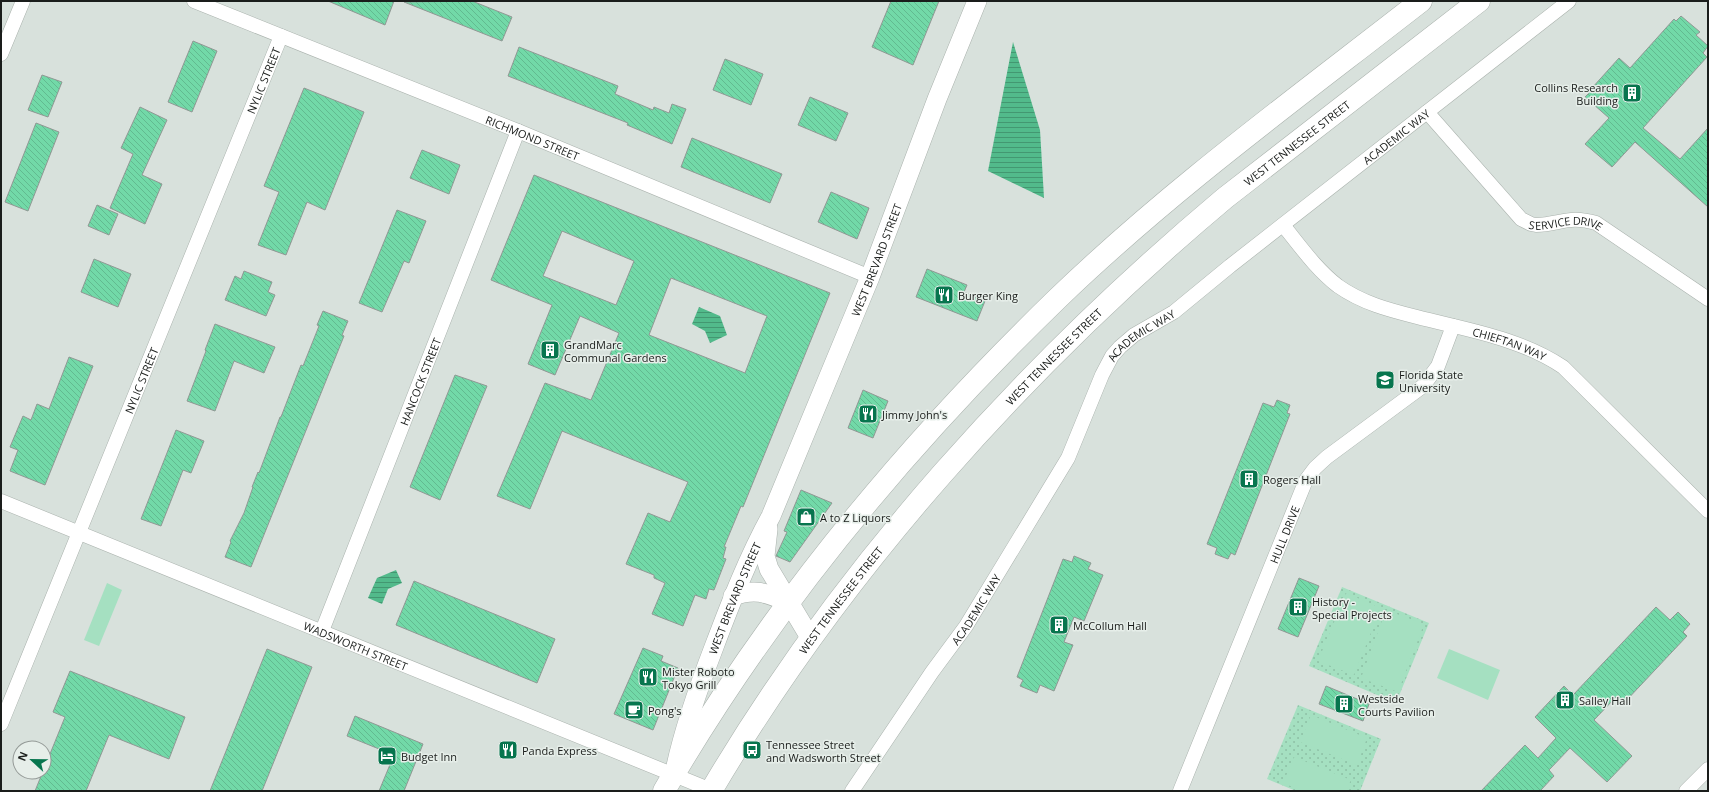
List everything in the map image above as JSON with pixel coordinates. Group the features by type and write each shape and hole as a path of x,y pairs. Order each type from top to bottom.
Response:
{"main road":[{"path":"669,783 731,684 788,602 875,492 923,436 969,386 1058,298 1189,183 1421,1"},
{"name":"WEST TENNESSEE STREET","path":"711,791 741,741 811,638 900,524 964,450 1021,389 1123,289 1225,198 1479,1"}],"street":[{"path":"1,54 23,1"},
{"name":"RICHMOND STREET","path":"194,1 870,277"},
{"name":"WEST BREVARD STREET","path":"669,783 690,711 733,596 748,559 771,516 870,277 937,99 977,1"},
{"name":"ACADEMIC WAY","path":"852,791 932,672 966,626 1063,466 1076,440 1102,375 1112,356 1128,340 1174,312 1569,1"},
{"name":"NYLIC STREET","path":"1,724 281,36"},
{"name":"SERVICE DRIVE","path":"1427,112 1521,219 1536,225 1573,219 1596,223 1708,299"},
{"name":"HANCOCK STREET","path":"322,631 518,132"},
{"name":"CHIEFTAN WAY","path":"1283,225 1322,272 1348,292 1383,308 1512,341 1541,353 1563,367 1708,511"},
{"name":"HULL DRIVE","path":"1180,791 1306,480 1315,468 1327,457 1423,386 1438,366 1453,326"},
{"name":"WADSWORTH STREET","path":"1,501 322,631 669,783 711,791"},
{"name":"WEST BREVARD STREET","path":"771,516 765,556 768,570 811,638"},
{"path":"733,596 745,591 757,591 788,602"},
{"path":"1686,791 1708,769"}],"shaded area":[{"path":"1013,42 1040,130 1044,198 988,171"},
{"path":"699,307 720,316 727,335 710,343 705,331 692,324"},
{"path":"396,570 402,583 388,589 382,604 368,598 377,578"},
{"path":"107,583 122,590 99,646 84,640"},
{"path":"1342,587 1429,623 1396,703 1309,666"},
{"path":"1346,593 1381,608 1354,675 1318,661"},
{"path":"1386,610 1424,624 1398,692 1361,678"},
{"path":"1449,649 1500,670 1488,700 1437,678"},
{"path":"1298,705 1381,739 1360,791 1296,791 1267,779"},
{"path":"1311,715 1367,738 1357,765 1300,742"},
{"path":"1294,757 1351,780 1346,791 1302,791 1283,783"}],"building":[{"path":"328,1 394,1 385,25"},
{"path":"472,1 512,17 502,41 404,2"},
{"path":"891,1 939,1 913,65 872,47"},
{"name":"Collins Research Building","path":"1681,16 1700,32 1696,35 1708,46 1703,53 1707,57 1643,128 1680,159 1708,128 1708,207 1635,142 1612,167 1585,144 1609,118 1585,97 1619,58 1630,68 1674,19 1676,21"},
{"path":"193,41 217,51 192,112 168,102"},
{"path":"519,47 618,86 615,94 653,110 654,107 669,113 672,104 686,109 672,144 627,125 628,123 508,76"},
{"path":"725,59 763,74 751,105 713,90"},
{"path":"42,75 62,82 48,117 28,110"},
{"path":"304,88 364,112 325,210 307,202 286,255 258,245 279,192 264,186"},
{"path":"810,97 848,113 836,141 798,125"},
{"path":"140,107 167,120 142,175 162,184 145,224 110,208 133,154 121,148"},
{"path":"36,123 59,132 28,211 5,202"},
{"path":"692,138 782,174 770,203 681,167"},
{"path":"422,150 460,165 449,194 410,178"},
{"path":"534,175 830,293 743,507 741,506 724,547 726,547 723,558 726,559 714,590 709,589 706,599 695,595 683,626 652,614 665,583 654,578 654,575 626,564 648,513 670,522 688,482 562,431 530,509 497,496 545,383 591,400 619,333 580,316 555,375 528,364 552,305 491,280","holes":["562,231 634,261 616,305 543,276","671,278 767,316 745,373 649,335"]},
{"path":"831,192 869,208 857,239 818,222"},
{"path":"97,205 118,214 109,235 88,226"},
{"path":"397,210 426,221 409,263 404,261 382,312 359,303"},
{"path":"94,259 131,274 118,307 81,292"},
{"name":"Burger King","path":"927,269 967,285 964,292 985,301 977,321 916,297"},
{"path":"244,271 272,282 268,292 275,295 266,316 225,300 235,276 241,279"},
{"path":"323,311 348,321 342,335 344,336 251,567 225,557 231,542 230,541 244,513 252,487 258,472 259,473 301,365 303,366 319,326 317,325"},
{"path":"215,324 275,347 264,373 234,361 215,411 187,401"},
{"path":"69,357 93,366 45,485 10,471 18,450 10,447 23,416 31,420 37,404 49,409"},
{"path":"455,375 487,386 440,500 410,487"},
{"name":"Jimmy John's","path":"863,390 888,401 873,438 848,428"},
{"name":"Rogers Hall","path":"1277,400 1290,405 1287,413 1290,414 1235,555 1231,553 1228,559 1215,554 1217,548 1207,544 1263,403 1274,407"},
{"path":"176,430 204,441 191,473 183,470 161,526 141,519"},
{"name":"A to Z Liquors","path":"801,490 832,503 790,562 776,556 787,532 784,531"},
{"name":"McCollum Hall","path":"1074,556 1091,563 1088,569 1103,575 1084,621 1074,617 1064,642 1073,645 1054,691 1040,685 1037,693 1020,686 1023,680 1017,677 1063,559 1072,562"},
{"name":"History - Special Projects","path":"1299,578 1319,586 1298,637 1278,629"},
{"path":"414,581 555,639 537,683 396,625"},
{"name":"Salley Hall","path":"1656,607 1670,620 1678,612 1690,624 1683,632 1687,636 1623,704 1616,697 1594,720 1632,756 1607,782 1570,748 1549,770 1554,776 1540,791 1481,791 1525,745 1538,758 1556,738 1535,717 1564,686 1573,695"},
{"path":"643,648 663,656 661,661 678,668 653,730 614,714"},
{"path":"267,649 312,667 262,791 210,791"},
{"path":"70,671 185,717 169,759 109,735 86,791 35,791 39,780 52,780 52,749 65,717 53,712"},
{"name":"Westside Courts Pavilion","path":"1326,686 1369,704 1363,721 1319,704"},
{"path":"355,716 423,744 404,791 379,791 394,755 347,736"}],"place":[{"name":"Collins Research Building","path":"1632,93"},
{"name":"Burger King","path":"944,295"},
{"name":"GrandMarc Communal Gardens","path":"550,350"},
{"name":"Florida State University","path":"1385,380"},
{"name":"Jimmy John's","path":"868,414"},
{"name":"Rogers Hall","path":"1249,479"},
{"name":"A to Z Liquors","path":"806,517"},
{"name":"History - Special Projects","path":"1298,607"},
{"name":"McCollum Hall","path":"1059,625"},
{"name":"Mister Roboto Tokyo Grill","path":"648,677"},
{"name":"Salley Hall","path":"1565,700"},
{"name":"Westside Courts Pavilion","path":"1344,704"},
{"name":"Pong's","path":"634,710"},
{"name":"Panda Express","path":"508,750"},
{"name":"Tennessee Street and Wadsworth Street","path":"752,750"},
{"name":"Budget Inn","path":"387,756"}]}
